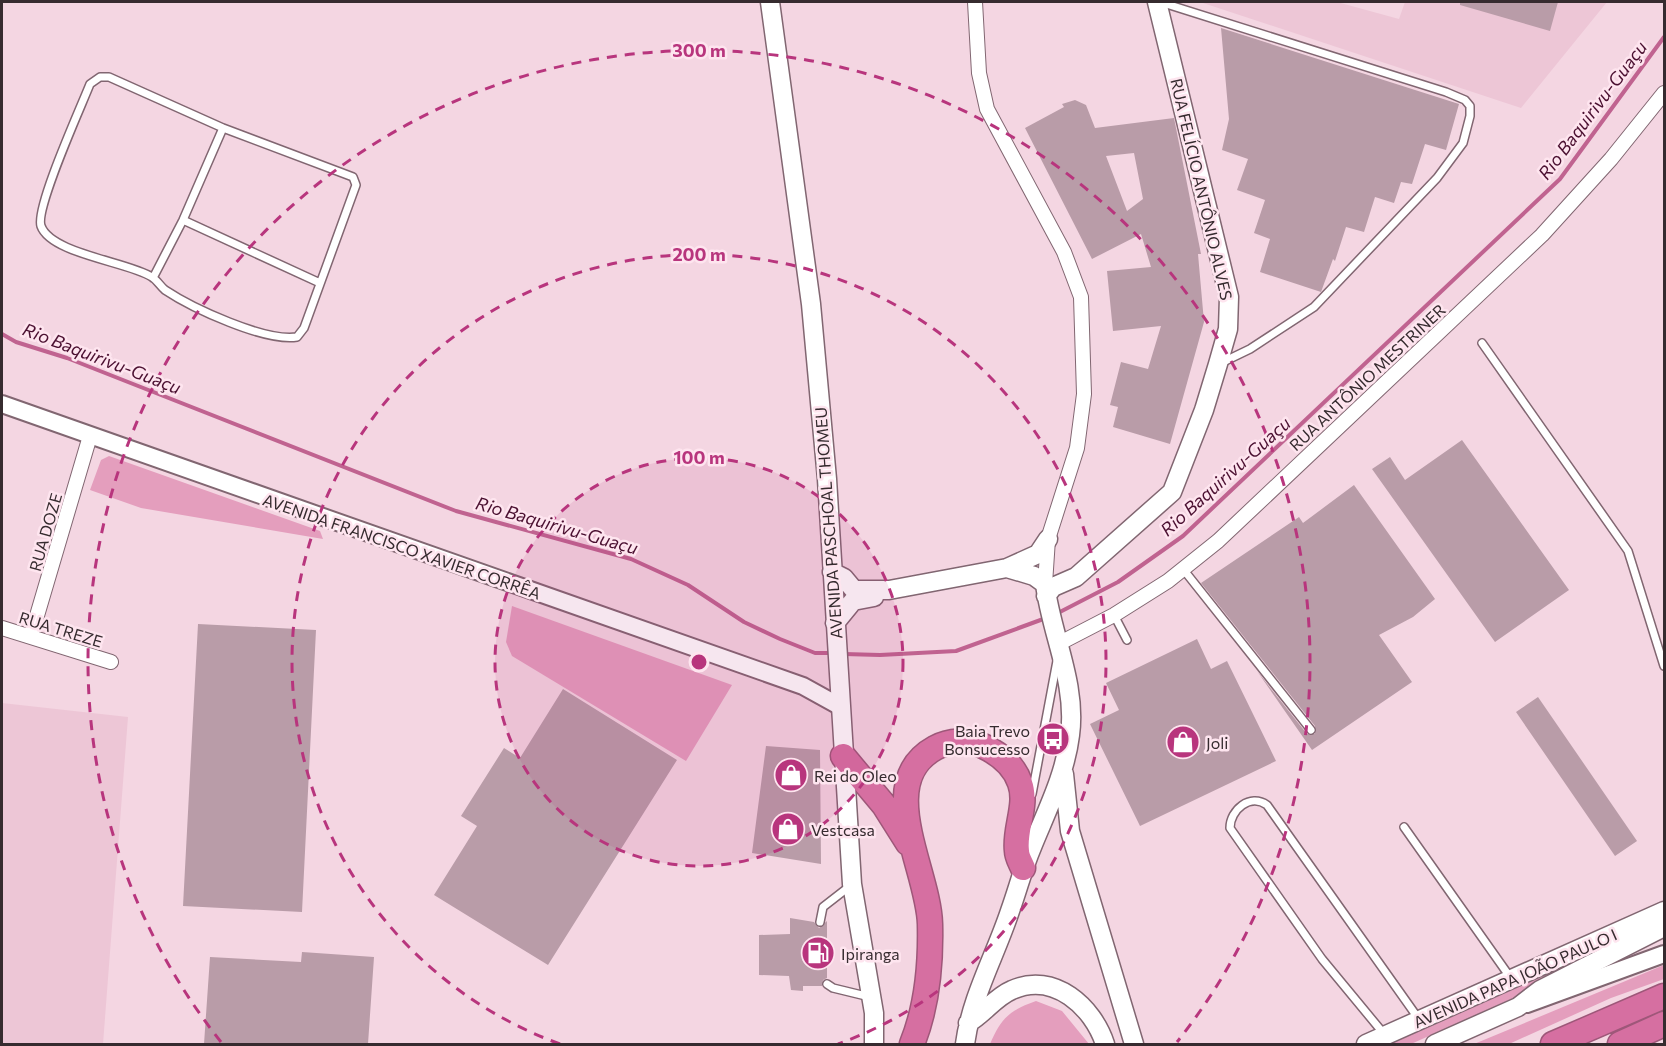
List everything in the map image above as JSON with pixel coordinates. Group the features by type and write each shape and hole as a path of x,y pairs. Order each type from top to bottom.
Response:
{"highway":[{"path":"912,1044 923,1008 930,948 928,896 915,855 904,794 909,774 923,754 941,745 957,741 977,743 998,753 1014,770 1021,785 1022,805 1017,852 1023,868"},
{"path":"843,756 884,805 915,855"},
{"path":"1553,1044 1665,996"},
{"path":"1620,1044 1665,1024"}],"main road":[{"name":"AVENIDA PASCHOAL THOMEU","path":"770,2 811,304 836,627 852,884 872,998 874,1044"},
{"name":"RUA FELÍCIO ANTÔNIO ALVES","path":"1046,593 1053,587 1076,577 1172,492 1204,410 1228,329 1229,297 1159,2"},
{"path":"832,572 844,578 854,590 889,590 1007,568 1038,554 1048,539"},
{"path":"1007,568 1034,576 1046,593 1065,663 1071,717 1064,771 1070,831 1134,1044"},
{"path":"836,627 853,601 880,596 889,590"},
{"path":"965,1044 968,1023 1010,912 1023,868 1064,771"},
{"name":"AVENIDA PAPA JOÃO PAULO I","path":"1366,1044 1665,911"},
{"path":"1435,1044 1518,1007 1540,990 1665,927"},
{"path":"968,1023 1011,990 1037,985 1059,990 1075,998 1090,1013 1105,1044"}],"street":[{"path":"975,2 979,73 987,109 1064,252 1081,297 1084,394 1077,448 1048,539 1046,593"},
{"name":"RUA ANTÔNIO MESTRINER","path":"1058,640 1114,615 1183,569 1218,541 1542,235 1611,159 1665,93"},
{"name":"AVENIDA FRANCISCO XAVIER CORRÊA","path":"2,404 803,686 841,707"},
{"name":"RUA DOZE","path":"31,636 90,436"},
{"name":"RUA TREZE","path":"2,628 111,662"},
{"name":"AVENIDA FRANCISCO XAVIER CORRÊA","path":"803,686 839,675"},
{"path":"1518,1007 1665,954"}],"lane":[{"path":"1159,2 1446,92 1465,100 1470,106 1470,116 1463,143 1437,178 1314,307 1250,349 1218,364"},
{"path":"100,77 109,77 223,128 353,177 356,181 302,332 297,337 266,335 199,308 162,288 153,278 89,257 48,236 41,225 43,203 90,84 100,77"},
{"path":"153,278 183,220 223,128"},
{"path":"183,220 320,283"},
{"path":"1482,343 1628,551 1665,666"},
{"path":"1183,569 1311,730"},
{"path":"1114,615 1127,640"},
{"path":"1023,868 1030,804 1058,640"},
{"path":"1386,1036 1322,959 1230,828 1230,817 1237,808 1252,801 1261,801 1267,805 1420,1021"},
{"path":"1404,827 1512,979"},
{"path":"820,922 823,907 852,884"},
{"path":"827,984 833,988 872,998"}],"shaded area":[{"path":"1200,2 1337,2 1399,19 1405,2 1607,2 1521,108"},
{"path":"109,456 320,531 323,539 141,508 90,490 101,460"},
{"path":"512,606 732,685 686,761 512,656 506,642"},
{"path":"2,703 128,717 103,1044 2,1044"},
{"path":"1604,948 1574,971 1411,1044 1387,1044"},
{"path":"1664,965 1664,979 1611,998 1509,1044 1474,1044"},
{"path":"1036,1001 1062,1011 1089,1044 990,1044 1002,1022 1012,1012"}],"building":[{"path":"1460,2 1558,2 1550,31 1460,5"},
{"path":"1221,28 1459,104 1446,150 1425,144 1412,184 1401,182 1394,203 1375,197 1364,232 1346,227 1335,261 1333,259 1321,292 1260,272 1270,239 1254,233 1265,200 1237,190 1248,159 1222,150 1229,119"},
{"path":"1075,100 1086,105 1095,128 1174,118 1201,254 1198,254 1204,322 1170,444 1113,427 1118,407 1110,405 1121,362 1148,369 1161,326 1113,331 1107,271 1151,267 1141,234 1092,259 1025,128 1064,107 1062,104","holes":["1134,153 1143,199 1127,211 1106,156"]},
{"path":"1462,440 1569,590 1495,642 1372,469 1390,457 1405,480"},
{"path":"1354,485 1435,599 1413,617 1379,635 1412,682 1312,750 1257,671 1307,734 1315,734 1315,726 1201,583 1299,517 1303,523"},
{"path":"198,624 316,630 302,912 183,906"},
{"name":"Joli","path":"1197,639 1211,669 1227,661 1276,761 1140,826 1090,724 1119,710 1106,683"},
{"path":"563,689 677,760 548,965 434,895 477,826 461,816 504,748 520,758"},
{"path":"1538,697 1637,841 1615,856 1516,712"},
{"path":"766,746 820,750 821,864 752,853"},
{"path":"790,918 814,922 819,928 827,921 827,978 823,980 822,986 803,986 803,991 791,990 789,976 759,975 759,935 790,934"},
{"path":"302,952 374,957 368,1044 204,1044 210,957 301,962"}],"waterway":[{"name":"Rio Baquirivu-Guaçu","path":"1056,614 1118,582 1183,536 1560,179 1664,37"},
{"name":"Rio Baquirivu-Guaçu","path":"2,334 16,342 67,358 456,511 631,559 688,585 744,622 780,639 815,653 833,653"},
{"name":"Rio Baquirivu-Guaçu","path":"844,654 880,655 956,651 1046,618"}],"place":[{"name":"Baia Trevo Bonsucesso","path":"1053,739"},
{"name":"Joli","path":"1183,742"},
{"name":"Rei do Oleo","path":"791,775"},
{"name":"Vestcasa","path":"788,829"},
{"name":"Ipiranga","path":"818,953"}]}
